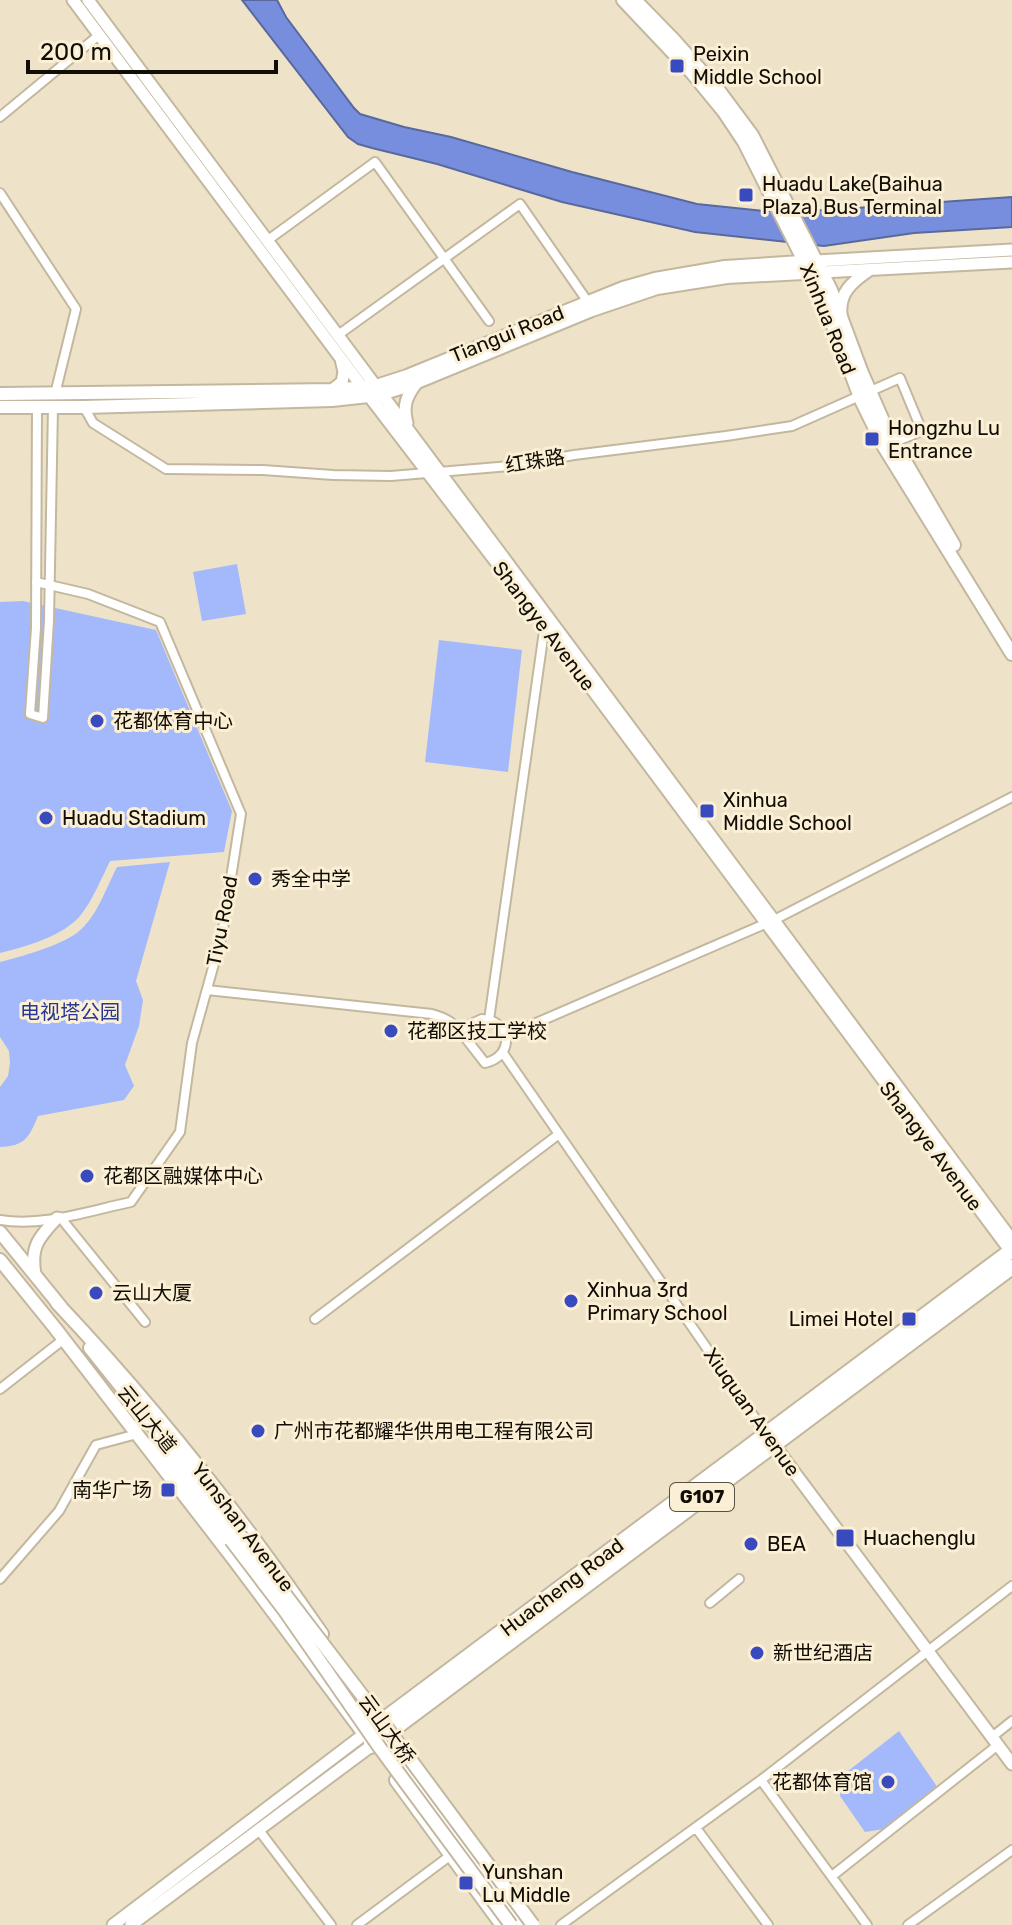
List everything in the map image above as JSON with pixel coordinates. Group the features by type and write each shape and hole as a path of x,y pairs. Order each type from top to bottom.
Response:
{"highway":[{"name":"Huacheng Road","path":"378,1732 769,1439 1012,1252"},
{"path":"378,1732 410,1798 458,1847 503,1925"},
{"path":"378,1732 540,1925"}],"main road":[{"name":"Xinhua Road","path":"623,0 692,73 735,126 782,203"},
{"name":"Xinhua Road","path":"635,0 732,106 759,148 810,261 841,314 864,394"},
{"name":"Xinhua Road","path":"810,261 825,304 888,444 1012,654"},
{"name":"Tiangui Road","path":"0,407 37,407 54,400 373,391 655,279 725,267 810,261"},
{"name":"Tiangui Road","path":"0,394 84,407 332,400 418,381 590,305"},
{"name":"Xinhua Road","path":"888,444 1012,640"},
{"name":"Yunshan Avenue","path":"0,1232 57,1303 133,1386 223,1499 310,1616 378,1732"},
{"name":"Yunshan Avenue","path":"0,1260 64,1339 329,1687 378,1732"},
{"name":"云山大道","path":"57,1303 235,1537"},
{"name":"云山大道","path":"55,1328 235,1537"},
{"name":"云山大桥","path":"235,1537 399,1774 511,1925"},
{"name":"云山大桥","path":"235,1537 372,1707 533,1925"},
{"path":"378,1732 458,1847 519,1925"},
{"path":"458,1847 526,1925"}],"street":[{"name":"Shangye Avenue","path":"73,0 340,355 410,431 435,473"},
{"name":"Shangye Avenue","path":"88,0 338,335 373,391 1012,1252"},
{"path":"0,117 99,35"},
{"path":"268,240 375,162 489,321"},
{"path":"0,193 76,309 54,400 43,718 30,714 36,628 37,407"},
{"path":"338,335 520,204 590,305"},
{"name":"Tiangui Road","path":"810,261 1012,250"},
{"name":"Tiangui Road","path":"810,261 871,269 1012,262"},
{"path":"841,314 841,298 845,291 871,269"},
{"path":"332,390 339,386 344,377 340,355"},
{"name":"红珠路","path":"84,407 93,423 166,469 391,476 510,466 792,426 900,378 922,431 888,444"},
{"path":"410,431 404,404 418,381"},
{"name":"Tiyu Road","path":"0,1220 39,1222 131,1202 180,1132 192,1043 222,935 241,814 160,622 88,594 36,582"},
{"path":"489,1020 545,620"},
{"path":"506,1036 770,922 1012,797"},
{"path":"207,990 432,1014 455,1024 464,1036 485,1063 503,1053 506,1043 500,1025 489,1020 475,1021 464,1036"},
{"name":"Xiuquan Avenue","path":"503,1053 769,1439 1012,1764"},
{"path":"315,1319 559,1134"},
{"path":"35,1274 32,1260 34,1248 59,1218 145,1322"},
{"path":"0,1389 64,1339"},
{"path":"0,1579 59,1511 96,1445 137,1434"},
{"path":"710,1603 739,1579"},
{"path":"561,1925 761,1780 1012,1586"},
{"path":"832,1876 995,1741 1012,1721"},
{"name":"Huacheng Road","path":"131,1925 258,1829 378,1732"},
{"name":"Huacheng Road","path":"113,1925 378,1732"},
{"path":"761,1780 867,1925"},
{"path":"696,1828 768,1925"},
{"path":"258,1829 331,1925"},
{"path":"357,1925 458,1847"},
{"path":"908,1925 1012,1850"}],"green space":[{"path":"237,564 246,614 202,621 193,572"},
{"name":"花都体育中心","path":"23,601 156,630 232,811 224,852 110,861 89,903 73,923 43,940 0,953 0,602"},
{"path":"439,640 522,650 508,772 425,762"},
{"name":"电视塔公园","path":"170,862 136,981 143,1000 139,1026 125,1065 134,1086 124,1100 38,1116 25,1139 16,1145 0,1147 0,1087 8,1076 10,1063 9,1051 0,1037 0,962 52,946 78,932 96,910 117,867"},
{"name":"花都体育馆","path":"899,1731 938,1788 884,1829 865,1832 840,1796 843,1775"}],"shaded area":[{"path":"242,0 277,0 286,17 360,114 404,127 697,204 764,211 828,210 1012,197 1012,227 914,233 824,246 695,232 562,202 358,144 348,137"}],"place":[{"name":"Peixin Middle School","path":"677,66"},
{"name":"Huadu Lake(Baihua Plaza) Bus Terminal","path":"746,195"},
{"name":"Hongzhu Lu Entrance","path":"872,439"},
{"name":"花都体育中心","path":"97,721"},
{"name":"Xinhua Middle School","path":"707,811"},
{"name":"Huadu Stadium","path":"46,818"},
{"name":"秀全中学","path":"255,879"},
{"name":"花都区技工学校","path":"391,1031"},
{"name":"花都区融媒体中心","path":"87,1176"},
{"name":"云山大厦","path":"96,1293"},
{"name":"Xinhua 3rd Primary School","path":"571,1301"},
{"name":"Limei Hotel","path":"909,1319"},
{"name":"广州市花都耀华供用电工程有限公司","path":"258,1431"},
{"name":"南华广场","path":"168,1490"},
{"name":"Huachenglu","path":"845,1538"},
{"name":"BEA","path":"751,1544"},
{"name":"新世纪酒店","path":"757,1653"},
{"name":"花都体育馆","path":"888,1782"},
{"name":"Yunshan Lu Middle","path":"466,1883"}]}
